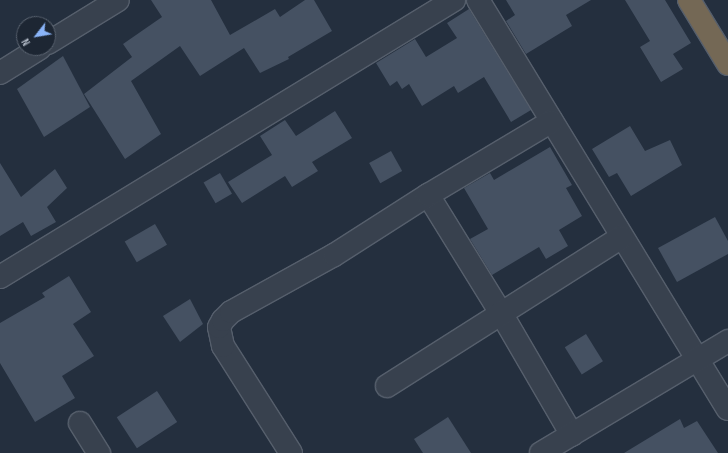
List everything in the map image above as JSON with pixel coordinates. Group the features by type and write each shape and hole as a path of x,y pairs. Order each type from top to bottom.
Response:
{"highway":[{"path":"689,0 728,64"}],"street":[{"path":"56,38 118,0"},
{"path":"0,276 454,0"},
{"path":"478,0 728,409"},
{"path":"0,73 27,56"},
{"path":"291,453 224,346 220,336 219,327 223,320 231,312 334,255 428,195 552,121"},
{"path":"428,195 501,313 572,435"},
{"path":"387,386 622,237"},
{"path":"541,453 728,341"},
{"path":"80,423 99,453"}],"building":[{"path":"151,0 211,0 230,35 275,9 280,17 305,0 314,0 332,31 288,57 289,59 260,73 244,48 200,76 180,46 131,81 161,134 125,159 84,94 132,57 123,44 162,17"},
{"path":"506,0 591,0 566,15 572,26 526,54 506,21 515,15"},
{"path":"625,0 665,0 691,43 673,54 683,69 661,82 640,47 650,41"},
{"path":"469,9 531,110 511,122 484,77 458,93 454,86 422,106 409,84 402,89 397,81 390,86 376,63 415,39 426,57 457,38 447,23"},
{"path":"63,56 90,107 44,137 17,89"},
{"path":"335,111 352,138 312,162 318,171 292,187 285,176 242,203 228,182 272,155 260,136 285,120 296,136"},
{"path":"630,126 645,151 670,140 682,165 631,196 617,173 609,177 592,149"},
{"path":"550,147 572,185 566,188 582,216 559,230 568,246 546,259 539,247 492,275 470,239 488,229 464,188 490,173 494,180"},
{"path":"391,151 402,171 380,183 369,163"},
{"path":"0,163 21,197 55,169 67,188 47,207 56,222 31,236 23,222 0,236"},
{"path":"220,173 232,194 216,203 204,183"},
{"path":"715,217 728,241 728,254 677,282 658,248"},
{"path":"155,224 167,245 137,262 125,242"},
{"path":"69,276 91,312 73,324 94,356 62,376 75,398 35,422 0,363 0,323 45,297 42,293"},
{"path":"190,299 203,324 180,342 163,316"},
{"path":"586,334 603,361 582,374 565,347"},
{"path":"157,391 177,422 137,448 117,417"},
{"path":"448,417 471,453 423,453 414,439"},
{"path":"680,419 684,428 697,421 718,453 624,453"}]}
